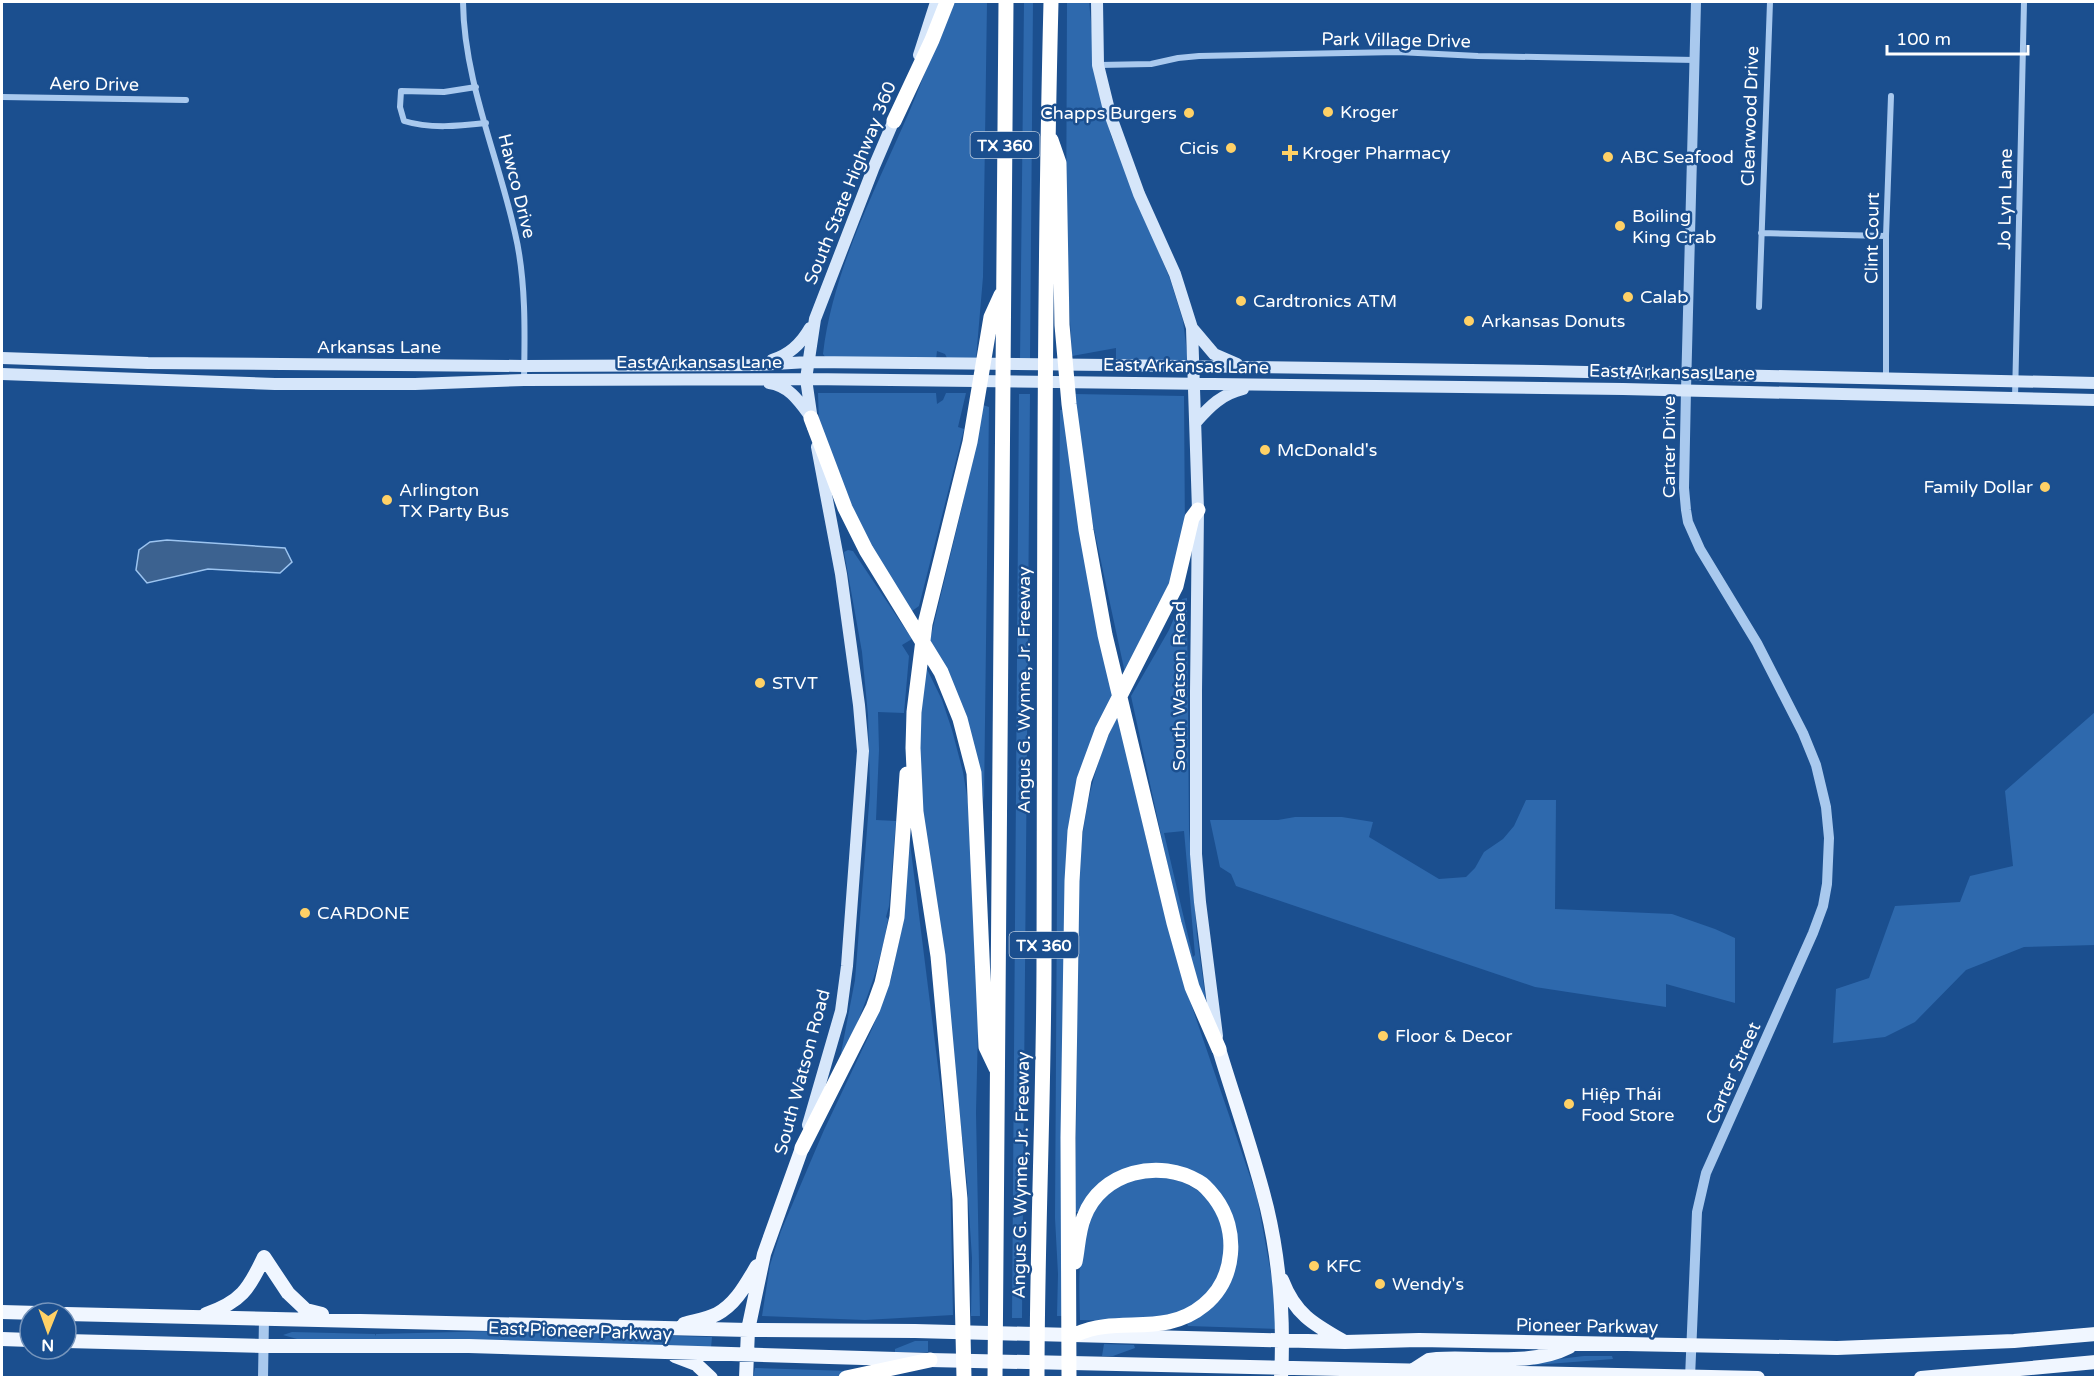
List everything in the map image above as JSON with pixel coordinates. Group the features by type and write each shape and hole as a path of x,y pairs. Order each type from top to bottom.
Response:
{"highway":[{"path":"894,121 947,2"},
{"name":"Angus G. Wynne, Jr. Freeway","path":"996,1377 1006,2"},
{"name":"Angus G. Wynne, Jr. Freeway","path":"1037,1377 1044,960 1044,555 1051,2"},
{"path":"1048,132 1059,163 1062,325 1069,404 1086,530 1105,636 1174,923 1192,987 1219,1049"},
{"path":"964,1377 960,1199 938,956 916,812 913,748 917,675 925,624 970,442 991,316 1004,289"},
{"path":"811,418 845,508 866,550 941,672 960,719 974,773 986,1047 998,1071"},
{"path":"1069,1377 1071,910 1075,831 1084,780 1102,732 1176,586 1192,518 1198,510"},
{"path":"802,1149 873,1008 882,983 897,917 906,778 913,748"},
{"path":"1068,1285 1074,1270 1083,1218 1090,1204 1101,1192 1120,1178 1152,1169 1175,1172 1201,1183 1223,1209 1231,1239 1231,1255 1225,1278 1214,1296 1204,1305 1172,1323 1092,1327 1077,1334"},
{"path":"846,1377 930,1360"}],"main road":[{"name":"South State Highway 360","path":"806,379 815,319 869,179 915,70 936,2"},
{"name":"South Watson Road","path":"1097,2 1098,65 1114,125 1139,194 1175,274 1192,328 1198,510 1196,854 1200,902 1219,1049 1267,1208 1282,1314 1281,1372"},
{"path":"757,365 776,359 794,348 815,319"},
{"path":"1192,328 1214,354 1229,362 1253,368"},
{"name":"Arkansas Lane","path":"2,358 148,363 757,365"},
{"name":"East Arkansas Lane","path":"757,365 808,362 1194,367 2096,383"},
{"name":"East Arkansas Lane","path":"2,374 275,384 806,379 1686,390 2096,400"},
{"name":"South Watson Road","path":"746,1377 748,1330 764,1254 802,1149 841,1011 847,966 863,751 841,574 811,418 806,379"},
{"path":"750,380 783,386 796,398 811,418"},
{"path":"1196,422 1214,403 1227,394 1262,385"},
{"path":"673,1328 715,1316 726,1308 735,1300 764,1254"},
{"path":"196,1317 220,1309 240,1298 254,1279 264,1257 288,1293 306,1310 357,1321"},
{"path":"1277,1267 1297,1309 1308,1320 1345,1342"},
{"path":"2,1312 18,1312"},
{"name":"East Pioneer Parkway","path":"78,1314 748,1330 1077,1334"},
{"name":"Pioneer Parkway","path":"1077,1334 1345,1342 1419,1340 1691,1346 1892,1347 2096,1334"},
{"path":"2,1339 18,1340"},
{"name":"East Pioneer Parkway","path":"78,1341 263,1346 436,1346 1092,1363 1281,1372"},
{"path":"1415,1369 1429,1360 1512,1359 1560,1351 1573,1344"},
{"path":"665,1352 696,1364 711,1377"},
{"path":"1921,1377 2096,1362"},
{"path":"1281,1372 1351,1368 1758,1377"},
{"path":"1331,1377 1351,1368"}],"street":[{"name":"Hawco Drive","path":"463,2 465,38 470,68 516,235 525,326 524,380"},
{"name":"Carter Drive","path":"1695,2 1684,488 1688,522 1716,577 1757,643 1803,733 1816,765 1822,788"},
{"name":"Clearwood Drive","path":"1759,307 1770,2"},
{"name":"Jo Lyn Lane","path":"2015,398 2024,2"},
{"name":"Park Village Drive","path":"1098,65 1151,64 1199,56 1342,52 1695,60"},
{"path":"476,87 444,92 400,91 400,107 404,121 418,126 460,126 486,123"},
{"name":"Clint Court","path":"1886,379 1886,236 1891,96"},
{"name":"Aero Drive","path":"2,97 186,100"},
{"path":"1761,232 1886,236"},
{"name":"Carter Street","path":"1690,1376 1697,1212 1706,1173 1823,906 1827,884 1829,838 1822,788"},
{"path":"263,1377 264,1318"}],"shaded area":[{"path":"949,2 987,2 983,277 976,359 947,358 945,354 937,351 936,360 826,358 823,354 828,324 854,237 916,96"},
{"path":"1024,2 1033,2 1030,359 1020,360"},
{"path":"1067,2 1089,2 1097,80 1111,136 1170,279 1183,321 1188,361 1116,361 1116,348 1072,356 1066,250"},
{"path":"818,393 936,393 937,404 943,400 946,393 966,393 958,427 964,429 919,606 912,611 860,533 819,423"},
{"path":"1019,394 1030,394 1022,1318 1012,1318"},
{"path":"1074,394 1184,396 1185,535 1179,565 1125,673 1086,492"},
{"path":"983,405 989,407 984,802 981,783 930,640 962,507"},
{"path":"1060,410 1064,410 1114,699 1074,803 1063,1316 1057,1316 1058,1274 1055,1218"},
{"path":"167,540 285,548 292,562 280,573 208,569 147,583 136,570 139,550 150,542"},
{"path":"853,551 912,639 902,645 909,656 904,713 878,712 876,820 896,821 889,906 886,917 888,919 876,971 845,1055 841,1053 855,980 870,792 868,715 862,652 844,552"},
{"path":"1187,598 1189,830 1197,936 1208,1016 1181,927 1131,696 1169,630 1182,599","holes":["1184,831 1195,955 1193,957 1164,833"]},
{"path":"926,667 942,700 952,730 963,772 969,808 979,986 976,1113 980,1316 971,1316 972,1258 967,1182 920,792 920,719"},
{"path":"2095,712 2095,945 2024,947 1966,970 1915,1022 1885,1037 1833,1043 1836,989 1869,978 1895,906 1960,902 1970,876 2013,866 2005,791"},
{"path":"1118,715 1149,851 1153,851 1189,998 1257,1197 1272,1279 1276,1329 1188,1326 1187,1323 1236,1263 1210,1186 1133,1169 1082,1212 1075,1212 1077,924 1081,853 1092,784 1103,749"},
{"path":"1526,800 1556,800 1555,909 1672,914 1735,938 1735,1003 1666,984 1666,1007 1535,987 1236,886 1231,874 1220,867 1210,820 1342,817 1373,822 1369,837 1439,879 1466,877 1475,868 1484,852 1503,839 1514,826"},
{"path":"910,843 950,1163 953,1315 865,1320 762,1316 770,1265 781,1231 824,1130 872,1029 891,979 902,927"},
{"path":"1157,1176 1183,1182 1208,1199 1223,1222 1224,1268 1205,1301 1171,1317 1117,1321 1080,1320 1079,1284 1082,1247 1093,1213 1102,1199 1121,1184"},
{"path":"499,1331 712,1337 711,1348 297,1339 283,1335 292,1332 375,1334 375,1336 376,1334"},
{"path":"915,1341 928,1341 928,1352 895,1352 895,1349"},
{"path":"1104,1344 1134,1345 1135,1348 1113,1356 1102,1356"},
{"path":"1584,1356 1612,1356 1613,1359 1534,1365 1534,1362"},
{"path":"755,1368 849,1371 841,1377 753,1378"}],"place":[{"name":"Kroger","path":"1328,112"},
{"name":"Chapps Burgers","path":"1189,113"},
{"name":"Cicis","path":"1231,148"},
{"name":"Kroger Pharmacy","path":"1290,153"},
{"name":"ABC Seafood","path":"1608,157"},
{"name":"Boiling King Crab","path":"1620,226"},
{"name":"Calab","path":"1628,297"},
{"name":"Cardtronics ATM","path":"1241,301"},
{"name":"Arkansas Donuts","path":"1469,321"},
{"name":"McDonald's","path":"1265,450"},
{"name":"Family Dollar","path":"2045,487"},
{"name":"Arlington TX Party Bus","path":"387,500"},
{"name":"STVT","path":"760,683"},
{"name":"CARDONE","path":"305,913"},
{"name":"Floor & Decor","path":"1383,1036"},
{"name":"Hiệp Thái Food Store","path":"1569,1104"},
{"name":"KFC","path":"1314,1266"},
{"name":"Wendy's","path":"1380,1284"}]}
